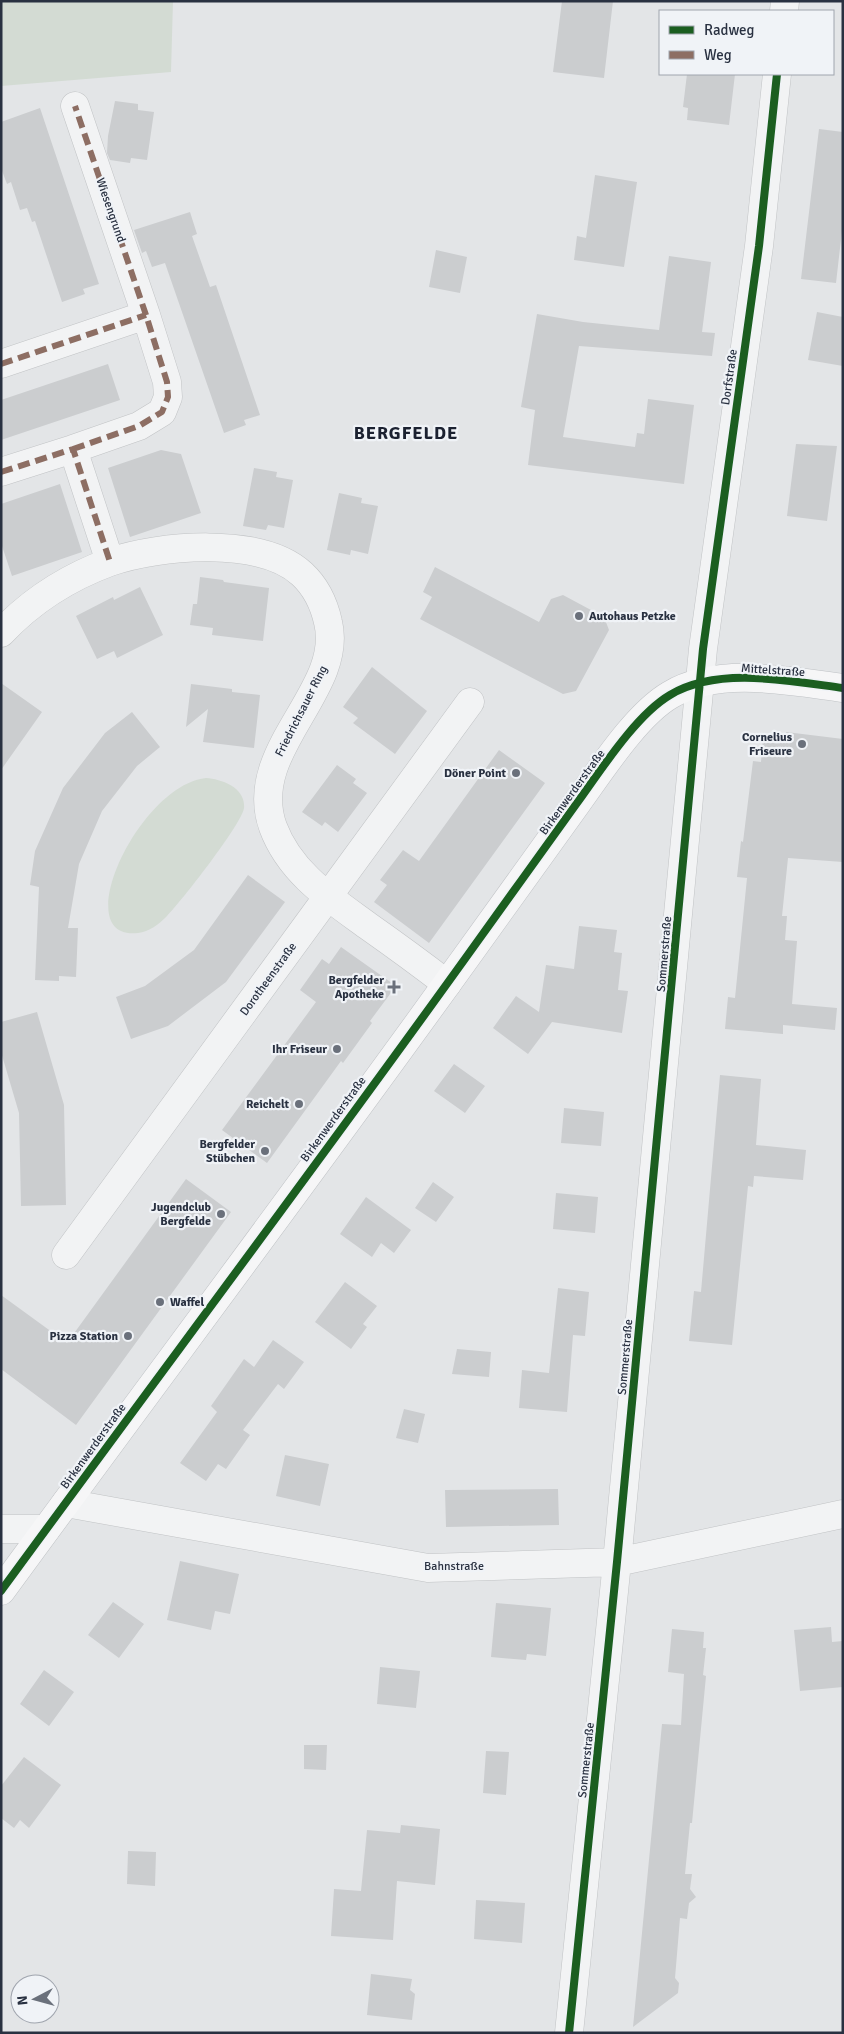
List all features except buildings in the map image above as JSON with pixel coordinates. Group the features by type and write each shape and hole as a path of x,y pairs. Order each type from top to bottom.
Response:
{"main road":[{"name":"Mittelstraße","path":"701,683 734,678 843,688"},
{"name":"Birkenwerderstraße","path":"1,1590 447,984 597,774 649,711 670,695 701,683"}],"street":[{"name":"Dorfstraße","path":"701,683 709,597 759,246 777,75"},
{"name":"Wiesengrund","path":"1,472 139,426 162,412 168,397 167,382 146,314 75,106"},
{"path":"1,364 146,314"},
{"path":"73,449 110,562"},
{"name":"Friedrichsauer Ring","path":"1,633 19,615 41,598 72,580 110,562 156,551 242,550 268,556 287,564 303,574 315,589 324,606 329,624 330,650 321,674 273,768 268,802 274,829 288,856 302,874 328,897 447,984"},
{"name":"Sommerstraße","path":"570,2033 701,683"},
{"name":"Dorotheenstraße","path":"66,1255 470,702"},
{"name":"Bahnstraße","path":"66,1503 428,1568 617,1562 843,1514"},
{"path":"1,1530 46,1529"}],"shaded area":[{"path":"1,1 173,1 171,72 1,86"},
{"path":"206,778 219,780 237,790 244,801 241,817 210,863 164,919 154,927 138,933 118,929 109,913 110,889 120,861 136,832 157,806 181,787"}],"marked path":[{"path":"73,449 139,426 162,412 168,397 167,382 146,315 75,106"},
{"path":"1,364 146,315"},
{"path":"1,472 73,449 110,562"}],"cycle path":[{"path":"569,2033 617,1562 703,649 759,246 777,75"},
{"path":"1,1591 351,1115 608,760 644,716 670,695 689,686 710,681 732,678 778,679 843,688"}],"place":[{"name":"Autohaus Petzke","path":"579,616"},
{"name":"Cornelius Friseure","path":"802,744"},
{"name":"Döner Point","path":"516,773"},
{"name":"Bergfelder Apotheke","path":"394,987"},
{"name":"Ihr Friseur","path":"337,1049"},
{"name":"Reichelt","path":"299,1104"},
{"name":"Bergfelder Stübchen","path":"265,1151"},
{"name":"Jugendclub Bergfelde","path":"221,1214"},
{"name":"Waffel","path":"160,1302"},
{"name":"Pizza Station","path":"128,1336"}],"district":[{"name":"BERGFELDE","path":"406,433"}]}
